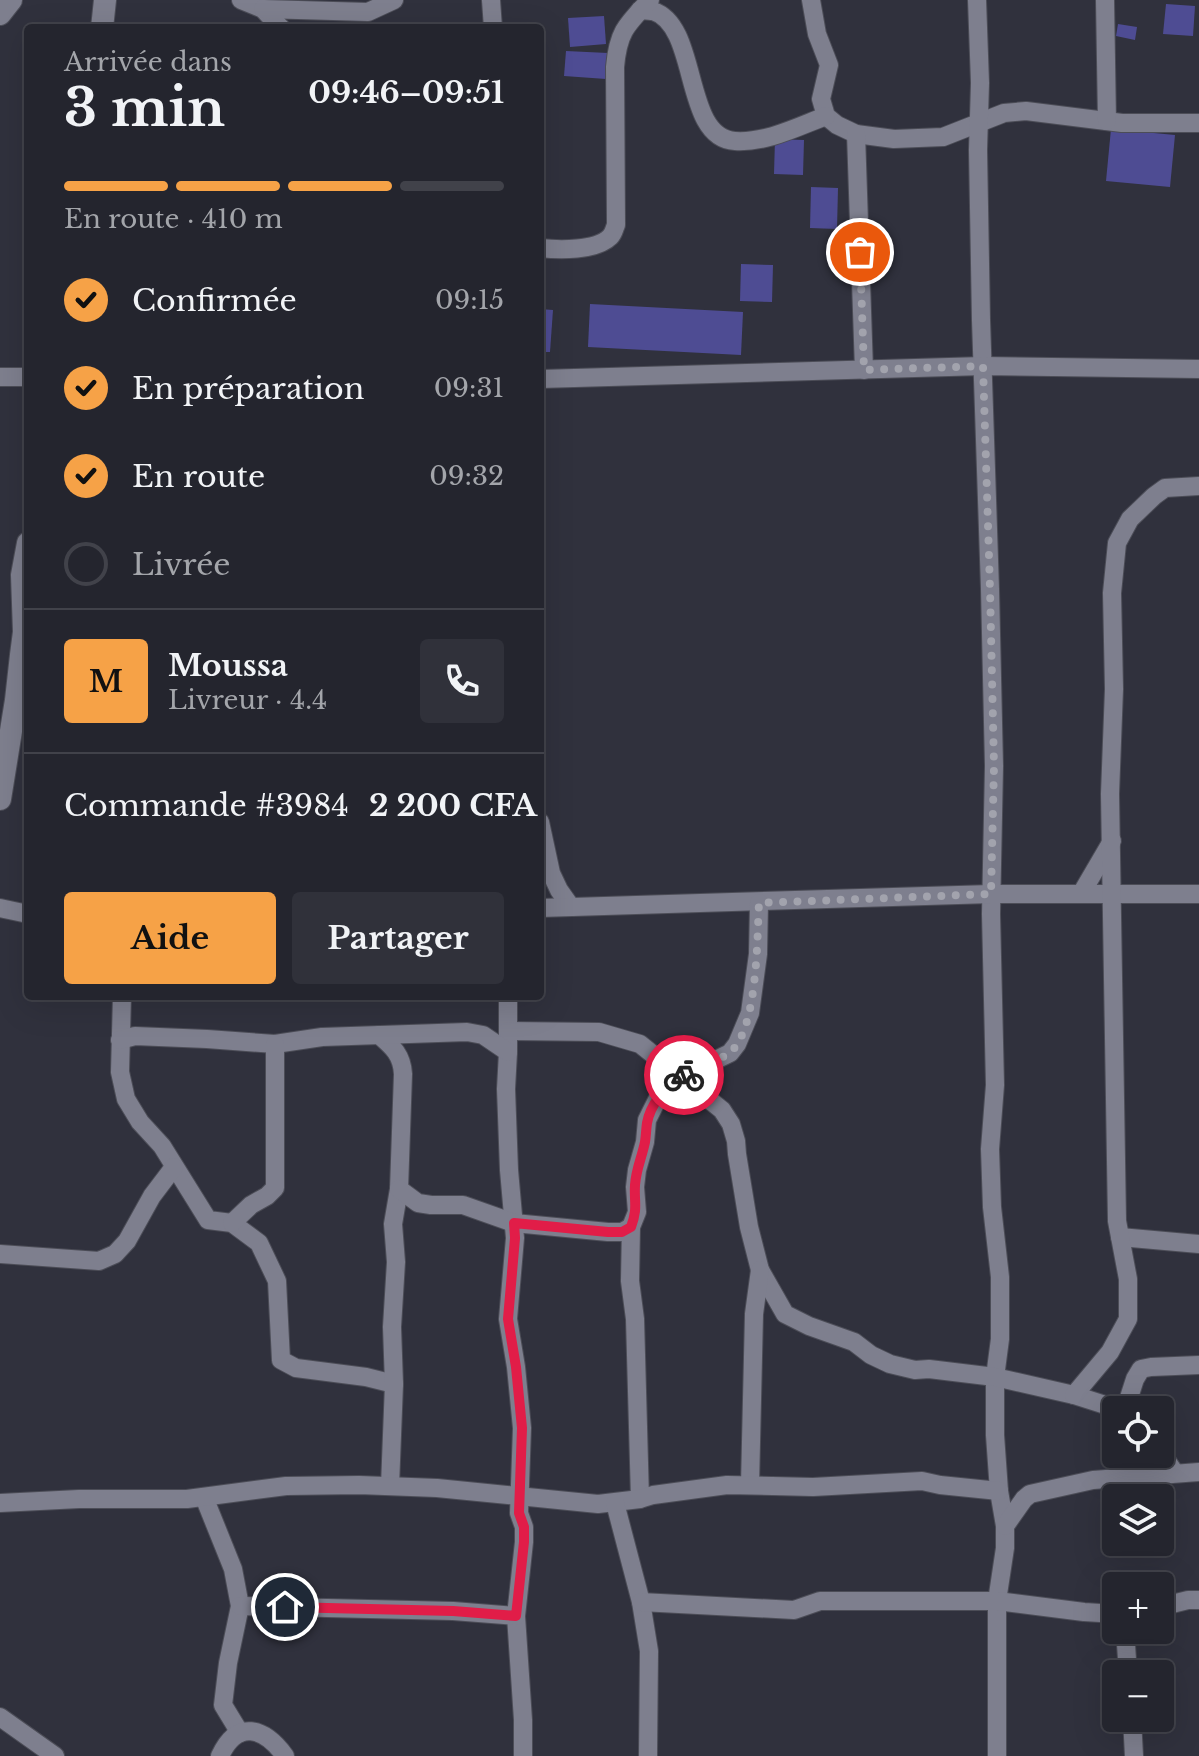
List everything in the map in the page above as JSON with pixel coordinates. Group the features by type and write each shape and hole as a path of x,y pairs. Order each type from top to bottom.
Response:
{"street":[{"path":"102,24 105,0"},
{"path":"241,0 263,9 368,12 394,0"},
{"path":"491,0 493,24"},
{"path":"811,0 817,34 829,65 821,99 826,116 856,134 894,139 943,137 1004,113 1026,111 1122,123 1199,123"},
{"path":"1105,0 1107,121"},
{"path":"544,248 559,250 601,243 613,233 616,225 617,47 619,38 645,5 674,30 707,125 717,135 733,141 777,135 826,116"},
{"path":"975,5 993,751 991,894 995,1085 990,1149 1000,1293 995,1435 1005,1526 997,1601 997,1756"},
{"path":"263,9 277,24"},
{"path":"856,134 864,370"},
{"path":"544,379 983,366 1199,369"},
{"path":"0,377 24,377"},
{"path":"1074,1395 1110,1352 1128,1319 1128,1279 1117,1221 1110,794 1114,689 1112,593 1117,543 1130,519 1165,488 1199,486"},
{"path":"24,564 24,632"},
{"path":"0,799 22,710 24,673"},
{"path":"544,841 551,873 571,907"},
{"path":"1081,894 1112,841"},
{"path":"544,908 991,894 1199,894"},
{"path":"640,1499 635,1319 630,1281 631,1227 637,1212 636,1178 647,1120 665,1089 681,1077 730,1053 737,1044 750,1013 758,954 759,903"},
{"path":"0,908 24,913"},
{"path":"122,1000 120,1072 126,1099 140,1122 162,1146 208,1220 232,1223 259,1243 277,1281 281,1360 296,1368 394,1384"},
{"path":"508,1000 506,1089 515,1238 508,1319 522,1428 519,1513 524,1527 524,1542 516,1616 523,1756"},
{"path":"508,1031 599,1032 640,1044 722,1110 731,1124 736,1141 749,1227 760,1270 785,1314 854,1342 890,1364 915,1370 995,1377 1102,1404"},
{"path":"120,1040 149,1037 275,1044 303,1039 467,1032 483,1035 508,1052"},
{"path":"379,1035 395,1049 402,1063 399,1189 393,1224 396,1262 390,1486"},
{"path":"232,1223 275,1188 275,1044"},
{"path":"0,1254 99,1261 115,1254 127,1241 152,1196 174,1167"},
{"path":"399,1189 418,1203 463,1205 514,1223 608,1232 622,1232 631,1227"},
{"path":"1120,1237 1199,1244"},
{"path":"750,1485 754,1314 760,1270"},
{"path":"1128,1396 1141,1369 1199,1365"},
{"path":"1172,1468 1175,1473"},
{"path":"1005,1526 1030,1494 1093,1480 1199,1472"},
{"path":"0,1503 187,1499 286,1486 390,1486 598,1504 727,1485 813,1487 922,1481 999,1491"},
{"path":"204,1497 233,1569 240,1606 223,1705 240,1733"},
{"path":"615,1503 641,1602 649,1651 648,1756"},
{"path":"1174,1603 1199,1600"},
{"path":"641,1602 794,1610 820,1601 997,1601 1102,1613"},
{"path":"240,1606 453,1611 516,1616"},
{"path":"0,1717 55,1756"},
{"path":"220,1756 227,1741 240,1733 252,1731 275,1743 285,1756"},
{"path":"1133,1732 1134,1756"}],"building":[{"path":"1166,4 1195,6 1193,36 1163,34"},
{"path":"604,16 606,44 570,47 568,18"},
{"path":"1118,24 1137,27 1135,40 1116,36"},
{"path":"566,51 608,53 606,79 564,76"},
{"path":"1111,129 1175,135 1170,187 1106,181"},
{"path":"775,139 804,140 803,175 774,174"},
{"path":"811,187 838,188 837,229 810,228"},
{"path":"741,264 773,265 772,302 740,301"},
{"path":"590,304 743,312 741,355 588,347"},
{"path":"544,309 553,310 550,352 544,352"}],"way so far":[{"path":"684,1075 730,1053 737,1044 750,1013 758,954 759,903 991,894 994,766 983,366 864,370 860,252"}],"route":[{"path":"285,1607 453,1611 516,1616 524,1527 519,1513 522,1428 508,1319 514,1223 608,1232 622,1232 631,1227 637,1212 635,1187 647,1120 665,1089 684,1075"}]}
